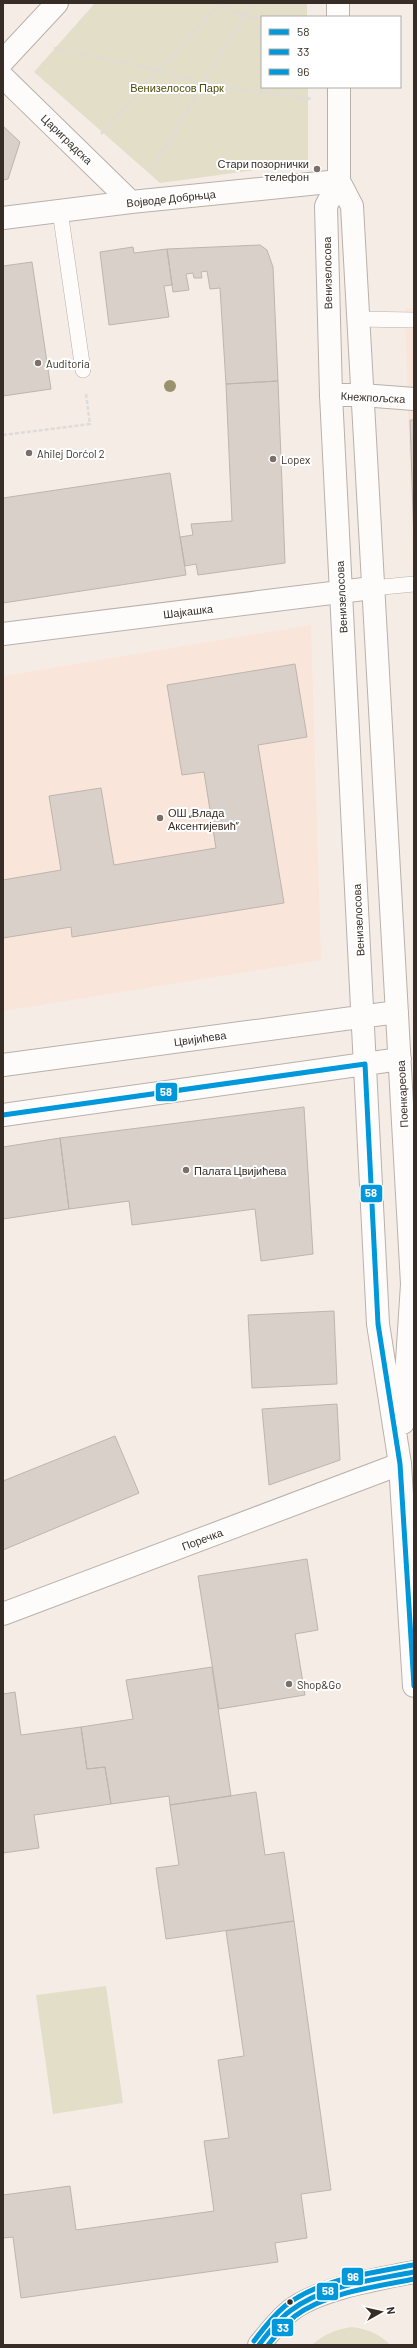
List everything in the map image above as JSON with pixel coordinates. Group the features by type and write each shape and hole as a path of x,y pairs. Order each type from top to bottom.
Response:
{"street":[{"path":"3,61 57,3"},
{"path":"338,3 338,16"},
{"name":"Цариградска","path":"3,77 131,202"},
{"name":"Венизелосова","path":"339,88 338,181 326,206 331,395 362,1016"},
{"name":"Војводе Добрњца","path":"3,218 131,202 338,181"},
{"name":"Венизелосова","path":"338,181 352,206 372,588 397,1012"},
{"name":"Кнежпољска","path":"331,395 362,395 414,399"},
{"name":"Шајкашка","path":"3,634 372,588"},
{"name":"Цвијићева","path":"3,1065 397,1012"},
{"name":"Поенкареова","path":"397,1012 412,1284 400,1464"},
{"name":"Поенкареова","path":"362,1016 378,1324 400,1464 414,1686"},
{"path":"3,1115 400,1059"},
{"name":"Поречка","path":"3,1614 400,1464"},
{"path":"259,2345 290,2311 311,2298 374,2280 414,2272"}],"lane":[{"path":"60,211 83,370"},
{"path":"357,319 414,320"},
{"path":"372,588 414,584"}],"path":[{"path":"82,154 219,3 244,16 261,19"},
{"path":"131,202 252,3"},
{"path":"23,40 159,70 203,84 320,100"},
{"path":"3,435 90,424 83,370"}],"shaded area":[{"path":"405,308 414,308 414,607"},
{"name":"ОШ „Влада Аксентијевић”","path":"311,625 321,960 3,1011 3,676"}],"green space":[{"name":"Венизелосов Парк","path":"95,3 307,3 307,16 261,16 261,88 308,88 308,163 160,183 34,72"},
{"path":"106,1986 123,2103 53,2114 36,1995"},
{"path":"351,2327 372,2332 382,2337 390,2345 312,2345 330,2333"}],"building":[{"path":"3,126 20,142 8,179 3,180"},
{"path":"260,245 267,250 273,267 278,381 226,384 220,288 210,289 207,271 201,272 202,278 194,278 193,273 186,274 189,290 173,292 167,249"},
{"path":"133,247 134,253 167,249 172,285 164,286 169,317 109,325 100,252"},
{"path":"32,262 51,389 3,396 3,266"},
{"path":"278,381 285,563 198,575 196,564 185,566 180,537 193,535 191,524 232,521 226,384"},
{"path":"410,420 414,420 414,543"},
{"path":"170,473 186,575 3,603 3,498"},
{"path":"295,664 307,737 258,745 284,903 72,937 71,927 3,938 3,880 61,870 49,796 101,788 114,865 216,848 204,772 182,775 167,685"},
{"name":"Палата Цвијићева","path":"304,1107 313,1254 261,1261 255,1209 132,1225 129,1201 69,1209 60,1138"},
{"path":"60,1138 69,1209 3,1219 3,1147"},
{"path":"334,1311 337,1384 252,1388 248,1315"},
{"path":"337,1404 340,1460 269,1485 262,1409"},
{"path":"115,1436 139,1493 3,1550 3,1481"},
{"path":"307,1559 318,1630 295,1634 305,1695 219,1709 198,1576"},
{"path":"212,1667 231,1796 170,1805 169,1796 111,1804 105,1767 87,1769 81,1727 133,1719 126,1680"},
{"path":"15,1692 21,1735 81,1727 87,1769 105,1767 111,1804 34,1815 39,1848 3,1853 3,1694"},
{"path":"256,1792 265,1855 284,1852 294,1921 166,1939 156,1868 179,1865 170,1805"},
{"path":"294,1921 331,2190 301,2194 307,2238 275,2243 278,2262 21,2298 13,2237 3,2238 3,2195 70,2186 76,2230 214,2211 204,2141 229,2138 218,2060 244,2056 226,1931"}],"transit line":[{"name":"58","path":"3,1115 365,1064 378,1324 400,1464 414,1686"},
{"name":"96","path":"254,2341 272,2318 285,2306 313,2289 346,2278 413,2265"},
{"name":"58","path":"259,2345 273,2327 290,2311 303,2302 333,2289 414,2272"},
{"name":"33","path":"268,2345 284,2326 295,2316 322,2301 368,2288 414,2279"}],"place":[{"name":"Стари позорнички телефон","path":"317,169"},
{"name":"Auditoria","path":"38,363"},
{"name":"Ahilej Dorćol 2","path":"29,453"},
{"name":"Lopex","path":"273,459"},
{"name":"ОШ „Влада Аксентијевић”","path":"160,818"},
{"name":"Палата Цвијићева","path":"186,1170"},
{"name":"Shop&Go","path":"289,1684"}]}
